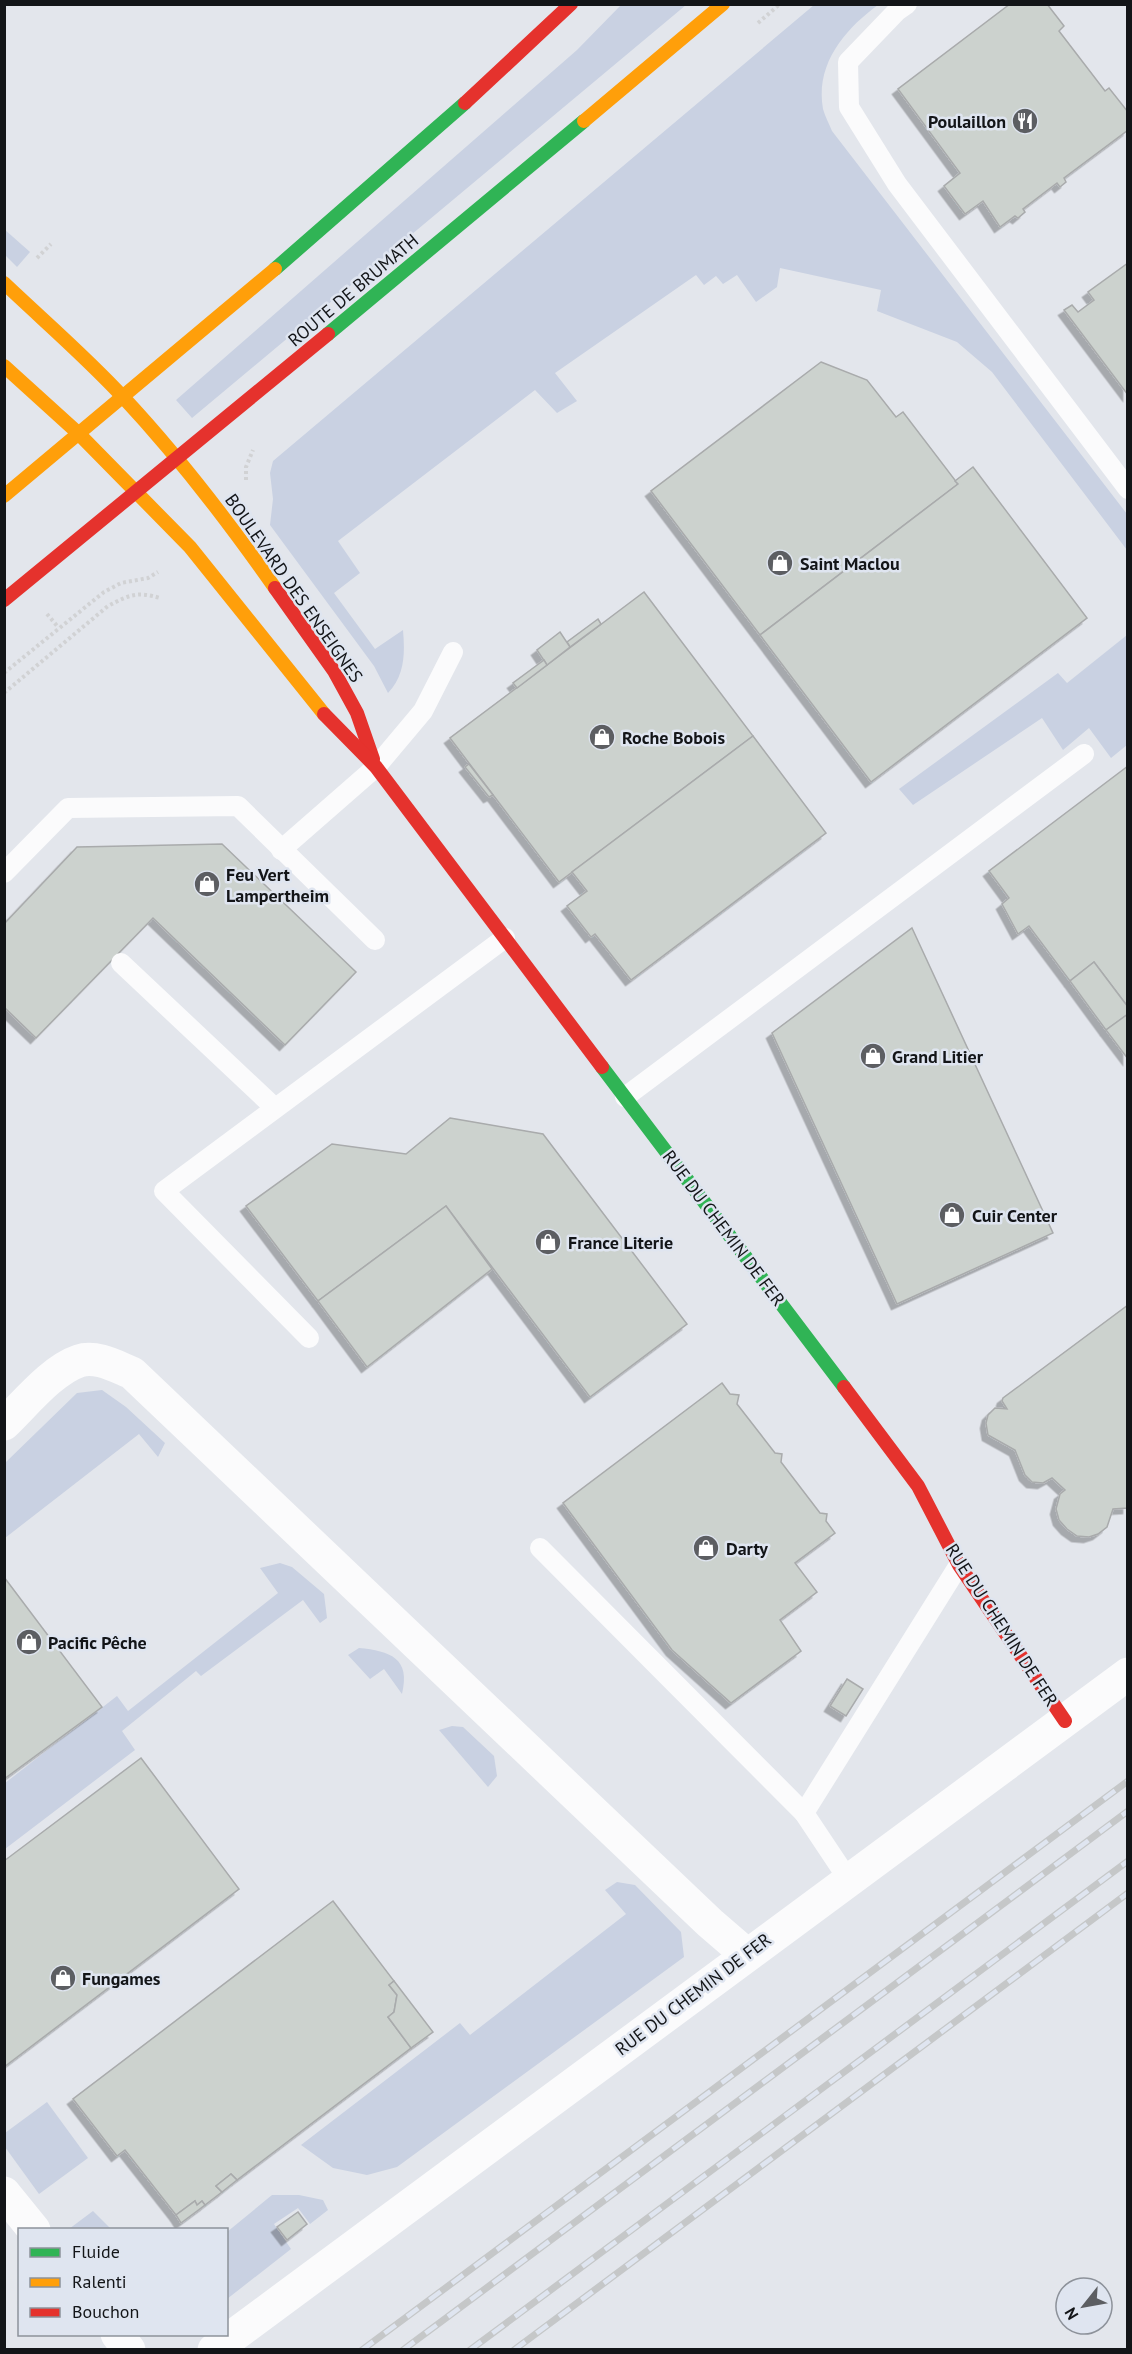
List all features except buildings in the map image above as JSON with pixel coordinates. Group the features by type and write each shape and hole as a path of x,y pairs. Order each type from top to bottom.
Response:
{"street":[{"path":"4,496 214,322 480,90 571,4"},
{"name":"ROUTE DE BRUMATH","path":"4,600 384,288 723,4"},
{"name":"BOULEVARD DES ENSEIGNES","path":"4,283 122,396 177,458 226,520 334,671 357,713 376,767"},
{"path":"4,366 78,433 135,494 190,547 333,725 376,767"},
{"name":"RUE DU CHEMIN DE FER","path":"214,2349 746,1954 1065,1721 959,1564 918,1486 376,767"},
{"path":"4,1424 52,1377 80,1360 103,1361 132,1373 710,1923 746,1954"},
{"path":"1065,1721 1128,1674"},
{"path":"4,2193 33,2228"},
{"path":"119,2336 129,2349"}],"lane":[{"path":"907,4 897,11 848,62 849,107 897,183 1128,489"},
{"path":"281,849 376,767 423,711 453,652"},
{"path":"625,1097 1084,754"},
{"path":"4,873 68,808 238,806 375,940"},
{"path":"309,1338 164,1191 505,938"},
{"path":"121,963 275,1108"},
{"path":"540,1548 804,1813 848,1879"},
{"path":"804,1813 959,1564"}],"path":[{"path":"753,27 780,4"},
{"path":"226,520 249,500 246,467 257,443"},
{"path":"4,673 104,591 121,583 148,578 190,547"},
{"path":"4,693 108,606 127,596 143,592 160,598"}],"shaded area":[{"path":"621,5 686,5 192,418 176,400 577,50"},
{"path":"814,5 878,5 854,25 835,49 828,63 822,93 823,109 832,131 1127,514 1127,550 992,372 957,342 877,311 881,290 780,268 777,287 756,302 737,275 723,284 716,276 704,285 696,275 555,373 577,401 557,413 535,390 338,541 360,573 334,593 375,649 403,630 403,663 398,679 388,693 374,666 270,525 273,499 270,473 273,461"},
{"path":"4,229 30,252 17,267 5,255"},
{"path":"1127,635 1127,745 1111,758 1089,728 1063,750 1042,718 913,805 899,789 1058,673 1067,683"},
{"path":"102,1390 126,1407 165,1443 158,1457 139,1434 5,1538 5,1463 77,1393"},
{"path":"280,1563 292,1567 324,1594 327,1618 320,1623 303,1600 201,1676 196,1671 122,1731 135,1750 5,1849 5,1783 117,1696 128,1711 278,1593 260,1568"},
{"path":"359,1648 389,1654 401,1664 404,1682 402,1694 384,1669 370,1679 348,1655"},
{"path":"452,1726 463,1727 494,1756 497,1776 488,1787 439,1730"},
{"path":"617,1882 635,1885 681,1932 684,1957 397,2167 367,2175 333,2168 301,2145 460,2023 470,2035 626,1914 605,1890"},
{"path":"47,2102 88,2158 39,2194 5,2147 5,2133"},
{"path":"272,2195 299,2195 323,2200 328,2210 310,2224 298,2208 274,2224 291,2249 228,2298 228,2231"},
{"path":"93,2211 110,2228 70,2228"}],"railway":[{"path":"362,2350 1128,1781"},
{"path":"403,2350 1128,1811"},
{"path":"470,2350 1128,1861"},
{"path":"514,2350 1128,1893"}],"traffic: fast":[{"path":"275,269 465,103"},
{"path":"328,334 584,121"},
{"path":"602,1067 844,1387"}],"traffic: slow":[{"path":"584,121 723,4"},
{"path":"4,496 275,269"},
{"path":"4,283 94,368 144,420 202,490 275,588"},
{"path":"4,366 78,433 190,547 324,714"}],"traffic: jam":[{"path":"465,103 571,4"},
{"path":"4,600 328,334"},
{"path":"275,588 334,671 357,713 373,759"},
{"path":"324,714 376,767 602,1067"},
{"path":"844,1387 918,1486 959,1565 1065,1721"}],"place":[{"name":"Poulaillon","path":"1025,121"},
{"name":"Saint Maclou","path":"780,563"},
{"name":"Roche Bobois","path":"602,737"},
{"name":"Feu Vert Lampertheim","path":"207,884"},
{"name":"Grand Litier","path":"873,1056"},
{"name":"Cuir Center","path":"952,1215"},
{"name":"France Literie","path":"548,1242"},
{"name":"Darty","path":"706,1548"},
{"name":"Pacific Pêche","path":"29,1642"},
{"name":"Fungames","path":"63,1978"}]}
